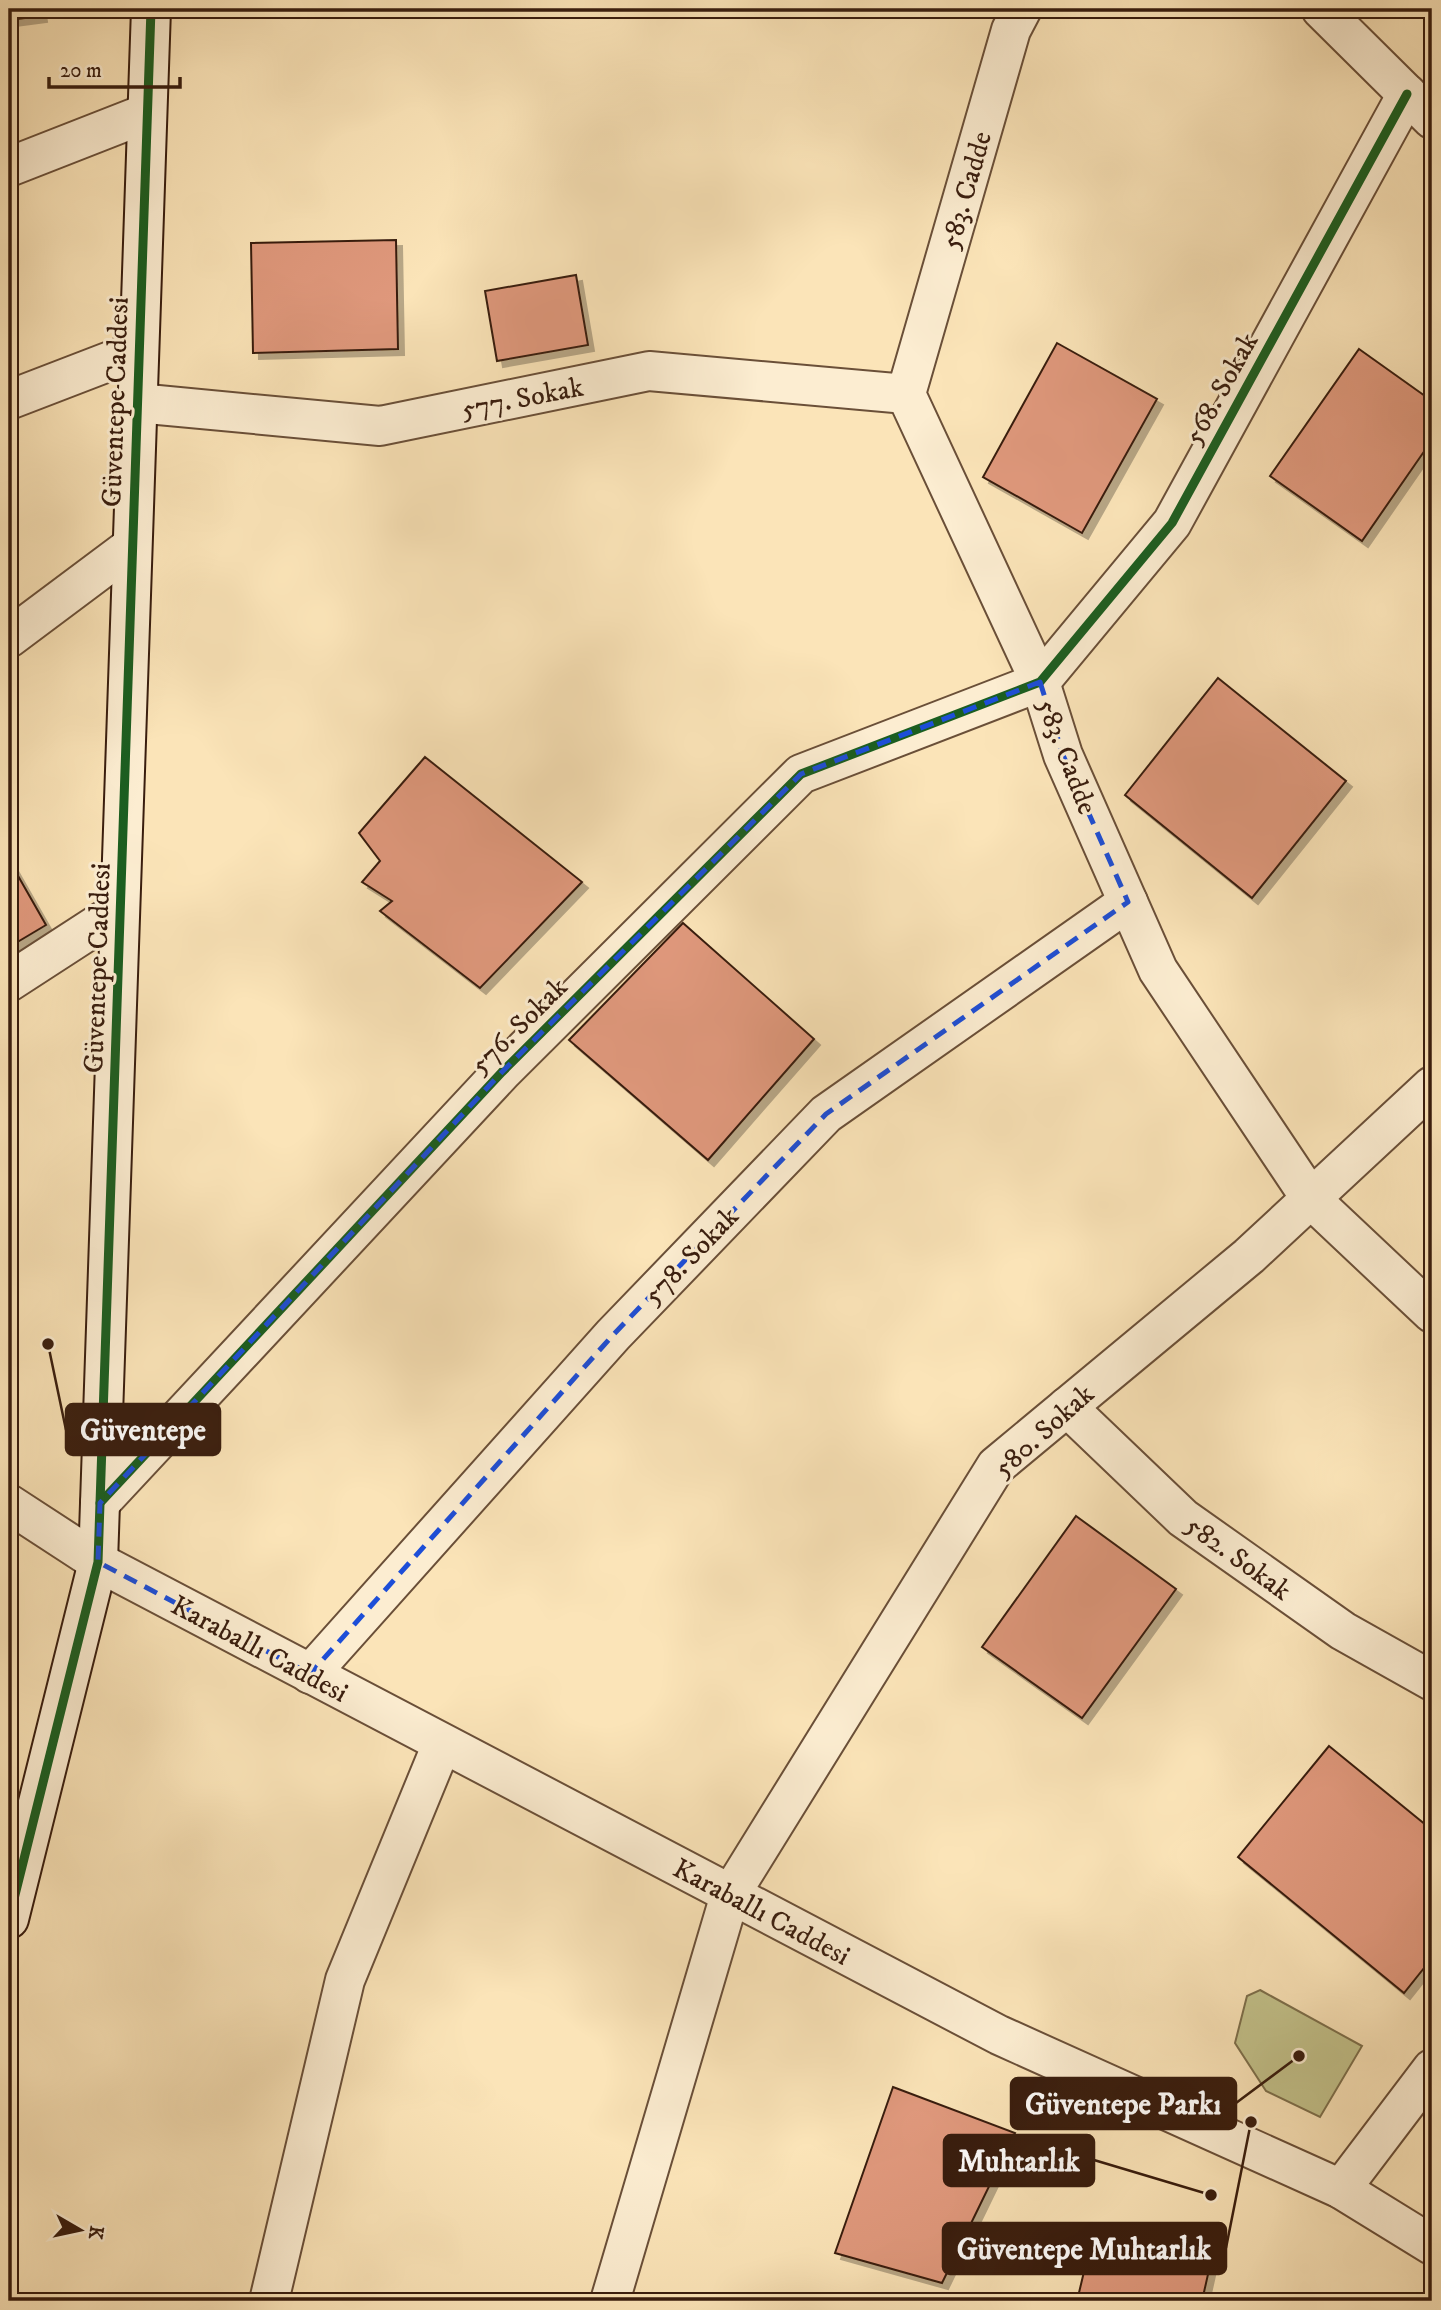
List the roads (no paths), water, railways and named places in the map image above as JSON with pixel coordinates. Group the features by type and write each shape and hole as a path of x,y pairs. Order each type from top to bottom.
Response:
{"street":[{"name":"Güventepe Caddesi","path":"9,1919 98,1562 151,9"},
{"name":"583. Cadde","path":"1022,9 1011,30 906,394 1040,682 1063,755 1158,970 1311,1199 1432,1313"},
{"path":"1321,9 1420,106"},
{"name":"568. Sokak","path":"1040,682 1172,523 1420,106"},
{"path":"9,167 147,114"},
{"path":"9,400 139,350"},
{"name":"577. Sokak","path":"137,403 380,426 649,371 906,394"},
{"path":"9,638 132,546"},
{"name":"576. Sokak","path":"100,1503 502,1072 801,774 1040,682"},
{"name":"578. Sokak","path":"310,1674 613,1335 826,1114 1128,902"},
{"path":"9,982 120,910"},
{"name":"580. Sokak","path":"610,2301 730,1895 996,1466 1249,1256 1432,1086"},
{"name":"582. Sokak","path":"1067,1407 1183,1518 1343,1631 1432,1681"},
{"name":"Karaballı Caddesi","path":"9,1504 98,1562 730,1895 999,2035 1341,2189 1432,2245"},
{"path":"268,2301 345,1980 442,1744"},
{"path":"1341,2189 1432,2069"}],"place":[{"name":"Güventepe","path":"48,1344"},
{"name":"Güventepe Parkı","path":"1299,2056"},
{"name":"Güventepe Muhtarlık","path":"1251,2122"},
{"name":"Muhtarlık","path":"1211,2195"}]}
